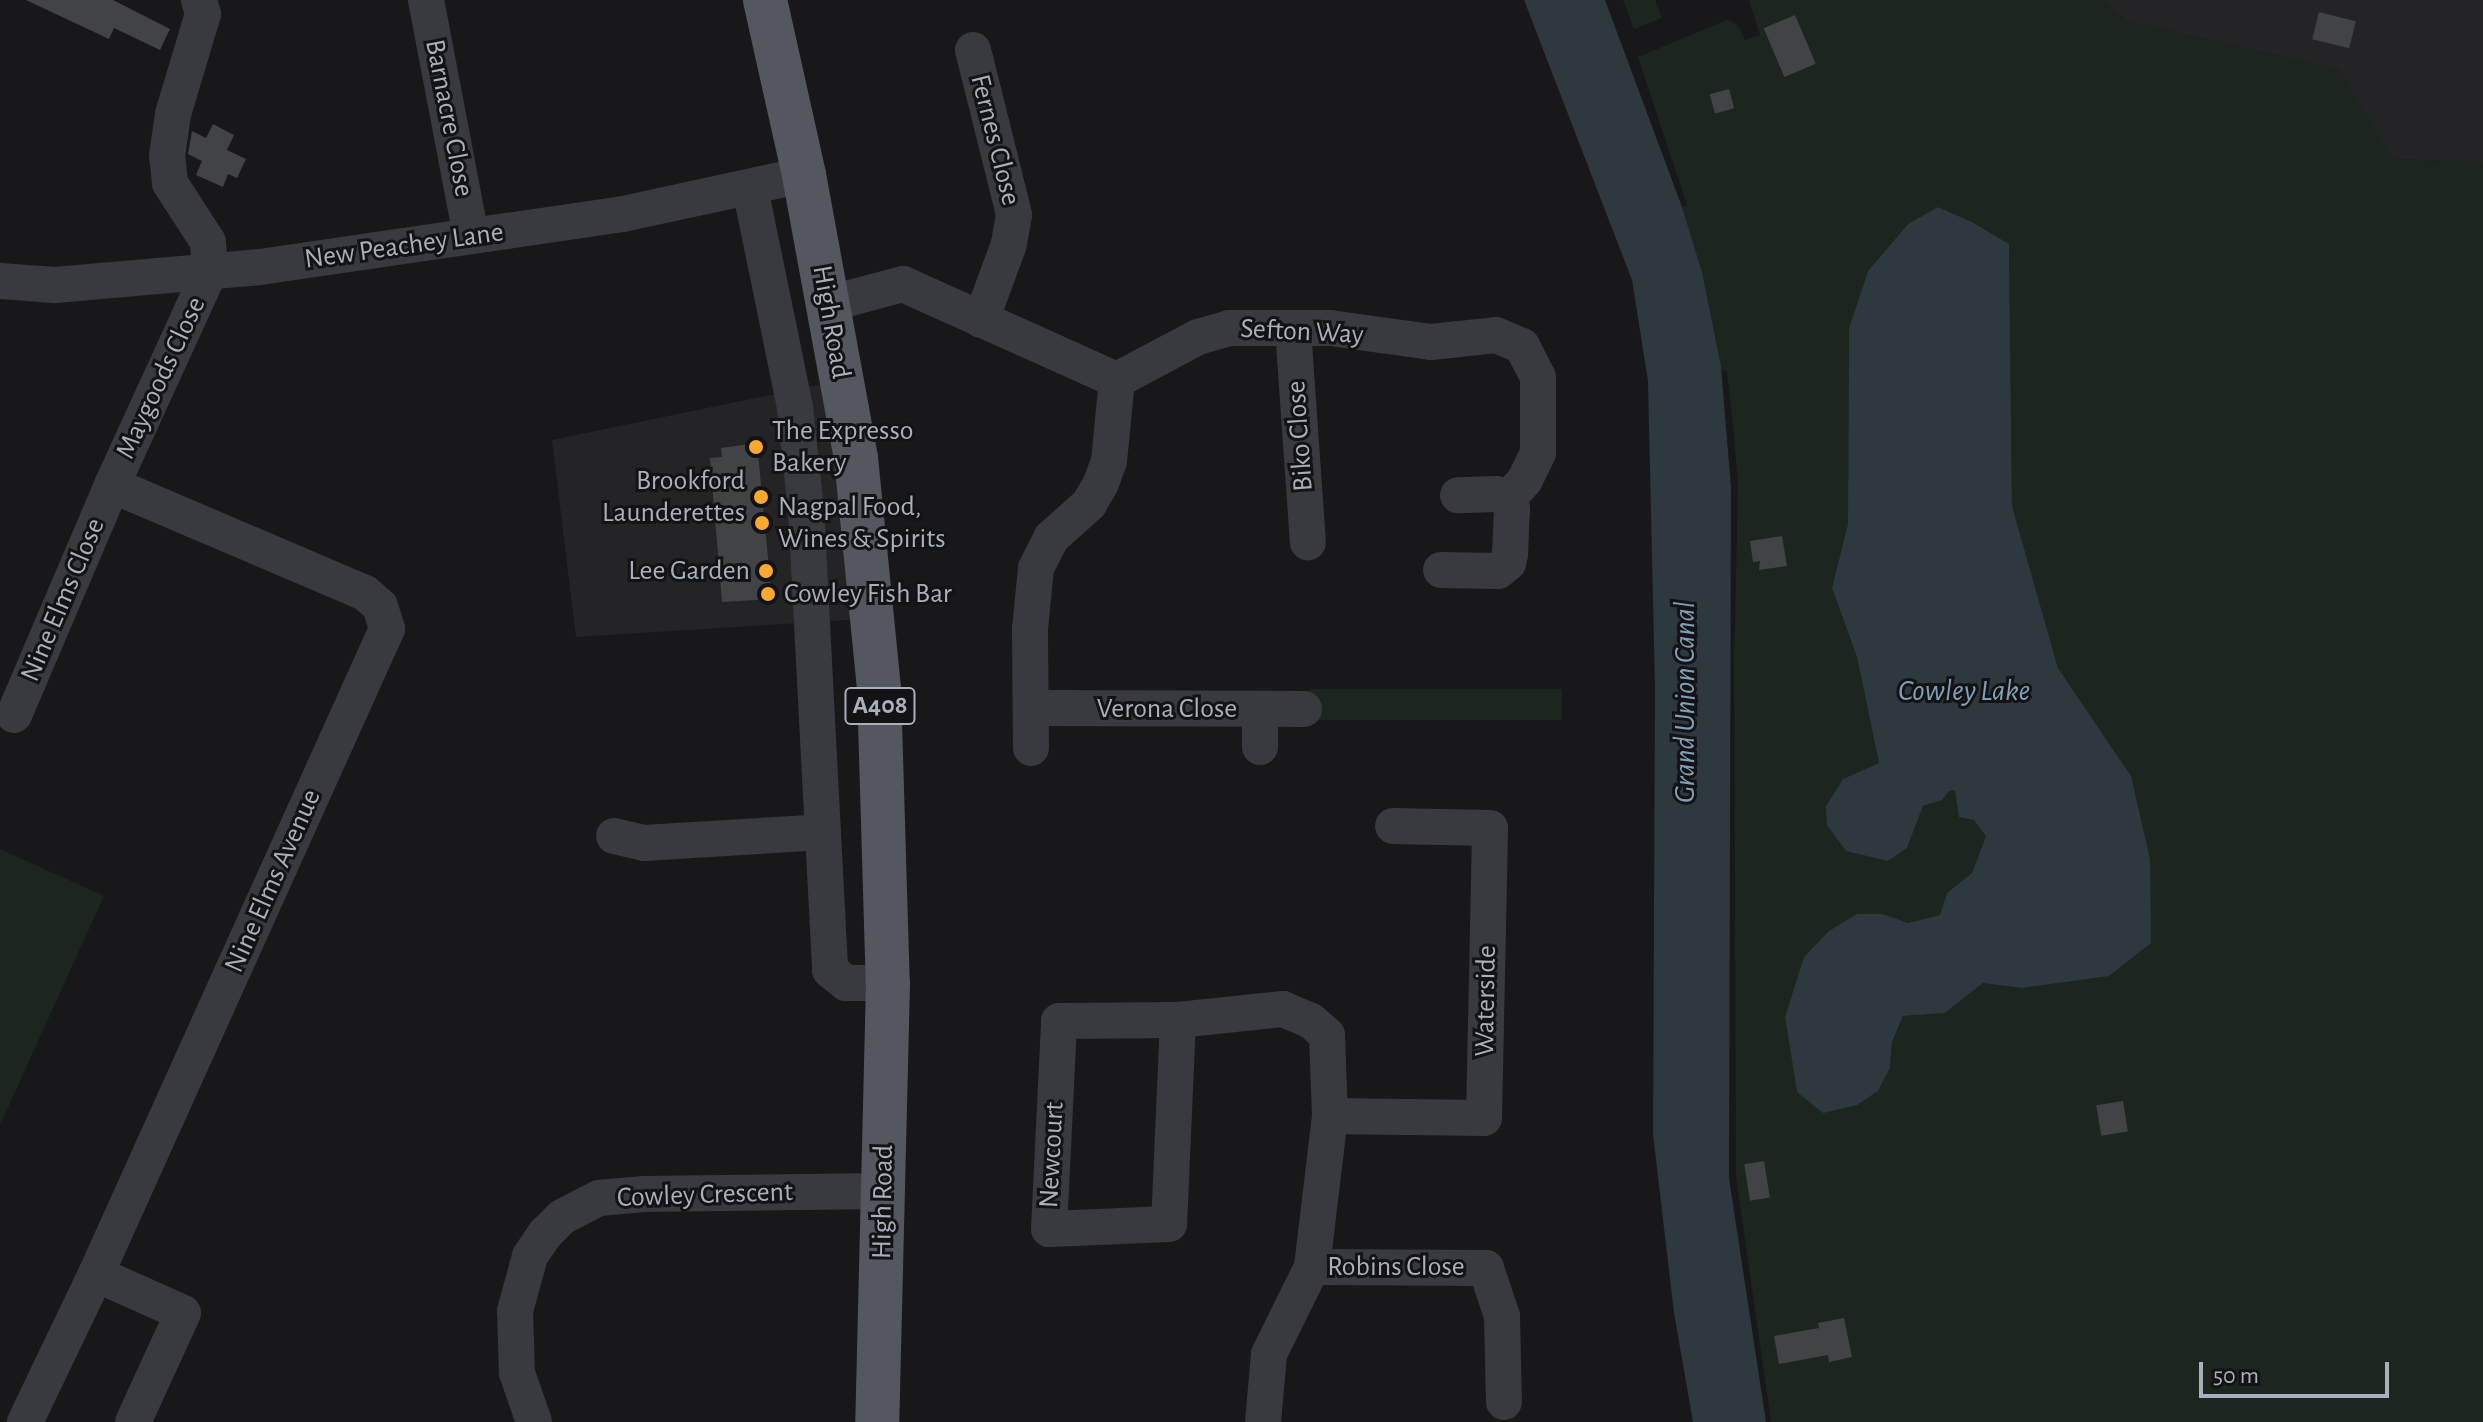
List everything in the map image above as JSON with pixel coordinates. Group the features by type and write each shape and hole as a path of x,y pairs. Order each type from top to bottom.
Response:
{"main road":[{"name":"High Road","path":"765,0 804,175 856,458 879,688 888,983 877,1422"}],"street":[{"path":"199,0 203,14 173,114 167,156 170,183 208,242 210,271"},
{"name":"Barnacre Close","path":"426,0 471,236"},
{"name":"Fernes Close","path":"973,50 1014,215 1009,244 981,320"},
{"name":"New Peachey Lane","path":"0,281 28,286 55,285 260,267 623,214 804,175"},
{"name":"High Road","path":"750,188 795,408 803,480 830,970 844,982 888,983"},
{"name":"Maygoods Close","path":"112,485 210,271"},
{"path":"828,304 903,284 1117,380 1109,461 1101,483 1089,504 1051,538 1036,568 1030,629 1031,748"},
{"name":"Sefton Way","path":"1117,380 1198,337 1229,328 1330,328 1431,342 1487,334 1522,346 1538,377 1538,453 1516,490"},
{"name":"Biko Close","path":"1293,329 1308,542"},
{"name":"Nine Elms Close","path":"14,715 112,485"},
{"name":"Nine Elms Avenue","path":"30,1420 387,629 380,606 365,593 112,485"},
{"path":"1441,570 1504,568 1510,554 1516,490 1458,495"},
{"name":"Verona Close","path":"1031,708 1304,709"},
{"path":"1260,709 1260,747"},
{"name":"Waterside","path":"1330,1116 1484,1118 1490,823 1393,826"},
{"path":"614,836 644,843 822,832"},
{"name":"Newcourt","path":"1178,1020 1169,1224 1049,1229 1059,1021 1178,1020 1283,1009 1311,1021 1327,1035 1330,1116 1312,1267 1269,1354 1263,1422"},
{"name":"Cowley Crescent","path":"534,1422 517,1373 515,1311 530,1256 562,1217 599,1198 882,1191"},
{"name":"Robins Close","path":"1312,1267 1486,1268 1502,1316 1504,1402"},
{"path":"96,1274 183,1313 133,1422"}],"shaded area":[{"path":"1623,0 1655,0 1662,18 1634,29"},
{"path":"1749,0 2101,0 2126,21 2338,69 2393,159 2483,162 2483,1422 1771,1422 1736,1176 1734,662 1738,484 1733,425 1727,371 1722,371 1702,272 1682,207 1687,205 1638,57 1727,20 1738,25 1745,40 1760,35","holes":["1938,207 1972,222 2009,244 2012,506 2058,668 2131,776 2022,988 1983,983 1945,1013 1903,1016 1892,1042 1890,1068 1797,1092 1785,1017 1804,957 1883,914 1908,923 1940,915 1947,893 1972,873 1986,836 1956,789 1949,790 1942,800 1923,806 1907,848 1888,861 1827,806 1843,779 1879,763 1857,657 1832,588 1848,524 1849,328 1868,271 1908,224"]},
{"path":"2101,0 2483,0 2483,162 2392,159 2338,69 2126,21"},
{"path":"843,380 877,618 576,637 552,440"},
{"path":"1310,689 1562,689 1562,720 1310,720"},
{"path":"0,849 104,896 0,1125"}],"water":[{"name":"Grand Union Canal","path":"1524,0 1605,0 1682,207 1702,272 1721,366 1731,488 1729,1178 1766,1422 1693,1422 1674,1313 1653,1134 1655,689 1648,381 1632,280"},
{"name":"Cowley Lake","path":"1938,207 1972,222 2009,244 2012,506 2058,668 2131,776 2150,859 2151,943 2109,976 2022,988 1983,983 1945,1013 1903,1016 1892,1042 1890,1068 1878,1091 1857,1105 1823,1113 1797,1092 1785,1017 1804,957 1829,931 1857,914 1883,914 1908,923 1940,915 1947,893 1972,873 1986,836 1974,820 1959,817 1955,790 1949,791 1942,800 1923,806 1907,848 1888,861 1846,851 1827,825 1826,806 1843,779 1879,763 1857,657 1832,588 1848,524 1849,328 1868,271 1908,224"}],"building":[{"path":"26,0 113,0 170,29 160,50 114,28 109,39"},
{"path":"2319,12 2356,21 2349,48 2312,39"},
{"path":"1795,15 1816,64 1784,77 1764,28"},
{"path":"1729,89 1734,108 1715,113 1710,94"},
{"path":"213,124 234,135 227,150 246,159 237,178 228,174 223,187 196,175 202,161 188,154 192,131 206,138"},
{"path":"757,443 772,599 722,602 710,458 722,457 721,448"},
{"path":"1782,536 1787,566 1759,570 1760,561 1753,562 1750,541"},
{"path":"2123,1101 2128,1132 2101,1136 2096,1105"},
{"path":"1764,1161 1770,1198 1750,1201 1744,1164"},
{"path":"1844,1318 1852,1357 1829,1362 1828,1355 1779,1364 1774,1336 1819,1328 1818,1323"}],"place":[{"name":"The Expresso Bakery","path":"756,447"},
{"name":"Brookford Launderettes","path":"761,497"},
{"name":"Nagpal Food, Wines & Spirits","path":"762,523"},
{"name":"Lee Garden","path":"766,571"},
{"name":"Cowley Fish Bar","path":"768,594"}]}
